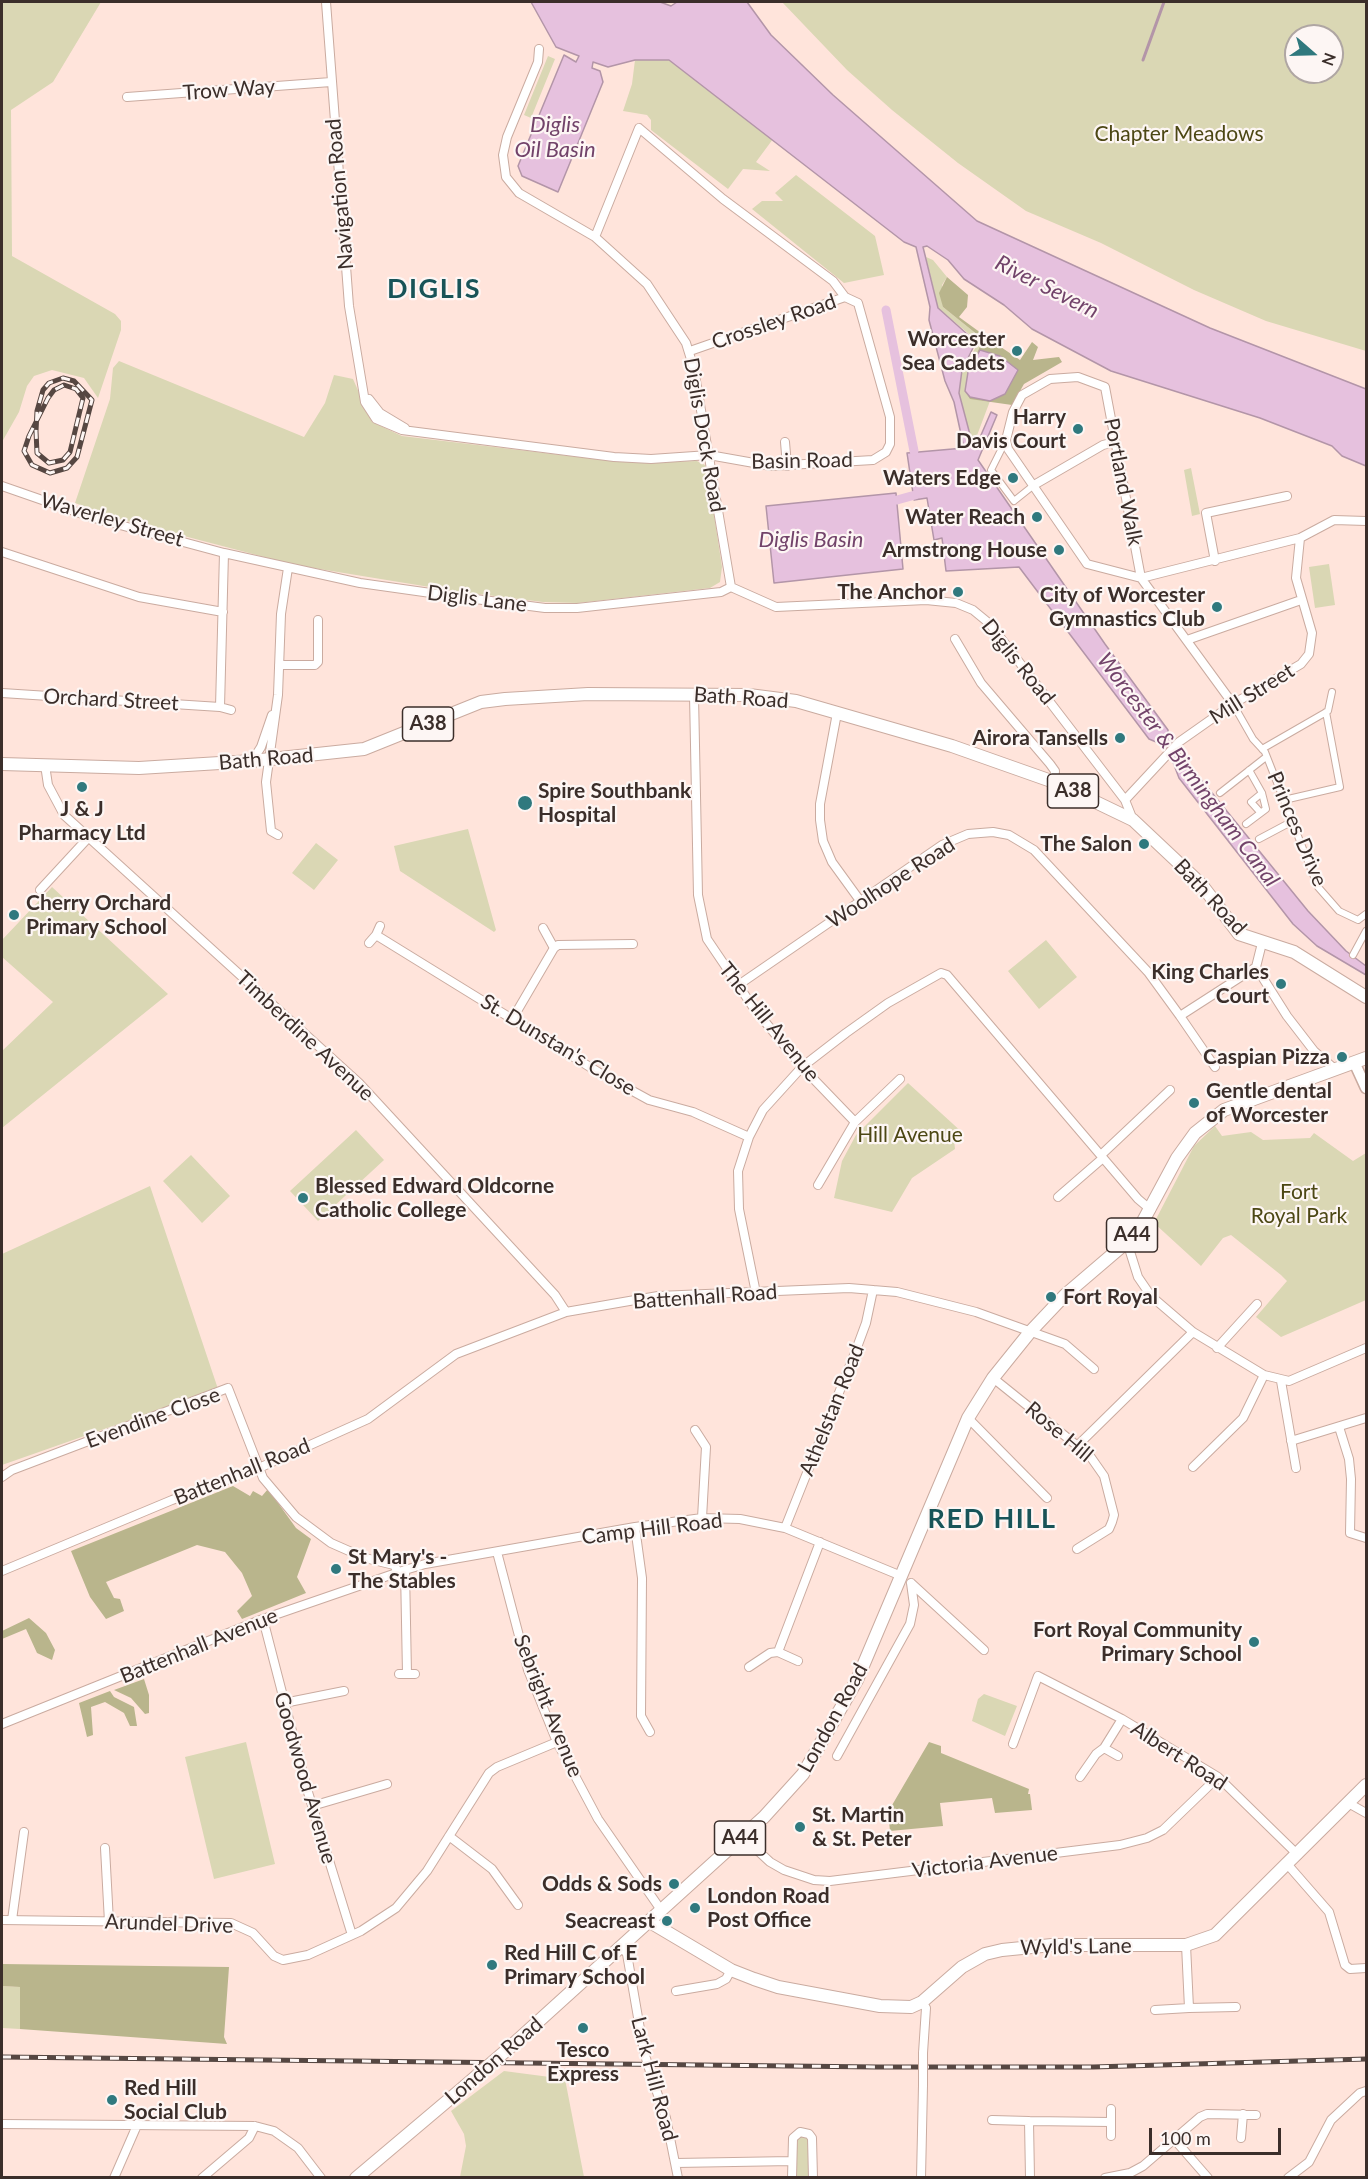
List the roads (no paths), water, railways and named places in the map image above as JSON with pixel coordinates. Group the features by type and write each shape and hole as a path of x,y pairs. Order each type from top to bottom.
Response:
{"main road":[{"name":"Bath Road","path":"2,764 139,768 268,760 364,749 481,702 588,694 761,696 796,701 952,746 1054,782 1133,820 1201,884 1239,934 1262,943"},
{"name":"A38","path":"1262,943 1294,952 1366,997"},
{"name":"A44","path":"1330,1072 1361,1061"},
{"name":"London Road","path":"356,2178 509,2048 650,1922 787,1793 819,1749 857,1680 968,1418 993,1378 1030,1332 1065,1295 1127,1242 1151,1210 1177,1158 1195,1132 1224,1110 1330,1072"},
{"name":"Wyld's Lane","path":"650,1922 731,1970 778,1987 880,2007 910,2007 922,2001 962,1967 985,1954 1052,1945 1186,1945 1215,1935 1350,1804 1366,1785"}],"street":[{"name":"Navigation Road","path":"326,2 349,306 365,402 376,418 393,428 417,432 614,457 651,459 709,455"},
{"name":"Diglis Dock Road","path":"539,49 538,62 507,137 503,155 506,177 519,193 595,237 651,288 690,351 731,587"},
{"name":"Trow Way","path":"127,98 331,82"},
{"path":"595,237 639,128 723,199 833,281 845,297"},
{"name":"Crossley Road","path":"690,351 845,297 858,303 890,417 890,444"},
{"name":"Portland Walk","path":"1006,440 1013,412 1022,395 1050,379 1078,377 1105,387 1141,578"},
{"path":"1006,440 991,470 1014,501 1034,486 1103,444 1115,442"},
{"path":"1006,440 1008,449 1087,564 1141,578 1300,538 1334,520 1366,521"},
{"path":"785,442 787,466"},
{"name":"Basin Road","path":"709,455 745,463 787,466 873,459 886,452 890,444"},
{"name":"Waverley Street","path":"2,486 94,518 224,553"},
{"path":"1215,561 1203,514 1287,496"},
{"name":"Mill Street","path":"1125,800 1179,742 1233,704 1301,664 1309,654 1312,633 1296,578 1300,538"},
{"path":"2,552 139,597 223,612"},
{"path":"220,707 224,553"},
{"name":"Diglis Lane","path":"224,553 360,583 545,608 577,608 709,593 731,587"},
{"path":"278,835 271,831 266,784 278,694 281,614 288,568"},
{"path":"1141,578 1233,704"},
{"name":"Diglis Road","path":"731,587 776,607 926,600 956,603 973,610 990,624 1125,800"},
{"path":"1186,640 1301,600"},
{"path":"279,666 315,665 318,662 318,620"},
{"path":"955,639 981,683 1055,771 1054,782"},
{"path":"1284,800 1340,787 1327,711 1332,692"},
{"name":"Orchard Street","path":"2,693 220,707 231,710"},
{"path":"252,761 261,747 278,694"},
{"name":"The Hill Avenue","path":"694,694 698,894 707,939 737,986 802,1067 855,1122"},
{"name":"Princes Drive","path":"1233,704 1253,740 1266,757 1318,886 1339,911 1358,920 1366,914"},
{"path":"1262,749 1327,711"},
{"path":"837,713 820,804 820,820 823,841 832,862 861,902"},
{"path":"1220,793 1266,757"},
{"name":"Timberdine Avenue","path":"45,765 48,785 57,806 88,838 359,1083 555,1295 566,1312"},
{"path":"1246,824 1266,809 1262,793 1249,770"},
{"path":"1260,812 1251,802 1262,793"},
{"path":"1125,800 1133,820"},
{"path":"1259,839 1291,822"},
{"name":"Woolhope Road","path":"737,986 950,841 968,834 993,832 1009,835 1034,850 1148,972 1215,1067"},
{"path":"40,890 88,838"},
{"path":"543,928 554,948"},
{"name":"St. Dunstan's Close","path":"369,943 378,930 513,1018 649,1101 693,1112 749,1137"},
{"path":"1353,954 1366,931"},
{"name":"Bath Road","path":"1256,967 1262,943"},
{"path":"513,1018 554,948 558,945 633,944"},
{"path":"1180,1016 1256,967 1287,1016 1330,1072"},
{"path":"756,1293 738,1191 738,1171 749,1137 763,1110 802,1067 888,1003 941,973 947,975 1151,1210"},
{"path":"1361,1061 1366,1088"},
{"path":"818,1185 855,1122 900,1078"},
{"path":"1058,1197 1102,1156 1160,1094 1170,1090"},
{"path":"1127,1242 1144,1288 1193,1332 1264,1375 1281,1381 1298,1379 1366,1348"},
{"name":"Battenhall Road","path":"2,1571 172,1500 259,1468 368,1419 456,1354 566,1312 658,1296 849,1288 873,1290 937,1301 1007,1322 1065,1344 1094,1369"},
{"name":"Athelstan Road","path":"785,1528 866,1323 873,1290"},
{"path":"1217,1348 1257,1304"},
{"path":"1078,1445 1193,1332"},
{"path":"1194,1467 1243,1418 1264,1375"},
{"name":"Rose Hill","path":"993,1378 1078,1445 1099,1467 1108,1488 1114,1515 1109,1529 1077,1549"},
{"path":"1281,1381 1296,1468"},
{"name":"Evendine Close","path":"2,1477 12,1470 228,1388 259,1468"},
{"path":"968,1418 1047,1498"},
{"path":"1291,1441 1366,1418"},
{"path":"1339,1427 1350,1469 1350,1533 1366,1538"},
{"path":"694,1430 706,1447 702,1518"},
{"path":"259,1468 296,1517 332,1543 365,1558 394,1565 401,1571 407,1674"},
{"name":"Camp Hill Road","path":"401,1571 635,1527 702,1518 740,1519 785,1528 911,1583"},
{"path":"635,1527 642,1578 640,1716 650,1732"},
{"path":"778,1652 820,1542"},
{"name":"Sebright Avenue","path":"497,1552 528,1670 557,1742 598,1819 661,1911"},
{"name":"Battenhall Avenue","path":"2,1724 263,1619 401,1571"},
{"path":"911,1583 984,1650"},
{"path":"837,1756 910,1624 914,1605 911,1583"},
{"name":"Goodwood Avenue","path":"263,1619 312,1806 352,1935"},
{"path":"749,1667 763,1656 778,1652 798,1662"},
{"name":"Albert Road","path":"1013,1744 1038,1676 1122,1719 1218,1777 1298,1855"},
{"path":"284,1703 344,1691"},
{"path":"1080,1777 1096,1754 1104,1748 1122,1719"},
{"name":"Arundel Drive","path":"2,1920 231,1923 253,1933 274,1956 283,1960 308,1955 352,1935 396,1908 412,1892 489,1773 497,1767 557,1742"},
{"path":"1104,1748 1118,1756"},
{"name":"Victoria Avenue","path":"742,1836 770,1862 784,1870 814,1880 830,1881 1120,1845 1147,1838 1163,1830 1218,1777"},
{"path":"312,1806 387,1784"},
{"path":"1350,1804 1366,1813"},
{"path":"12,1920 24,1832"},
{"path":"449,1836 492,1869 518,1905"},
{"path":"105,1848 109,1922"},
{"path":"1288,1865 1329,1912 1345,1965 1350,1969 1366,1968"},
{"path":"1186,1945 1189,2008"},
{"name":"Lark Hill Road","path":"622,1947 627,1954 644,2052 666,2118 678,2178"},
{"path":"676,1991 717,1984 726,1979 731,1970"},
{"path":"921,2178 926,2008 922,2001"},
{"path":"1155,2010 1236,2007"},
{"path":"1288,2178 1309,2163 1331,2120 1360,2093 1366,2091"},
{"path":"1111,2109 1111,2136"},
{"path":"1105,2178 1135,2172 1207,2114 1256,2115"},
{"path":"1241,2138 1243,2114"},
{"path":"992,2120 1111,2122"},
{"path":"1029,2121 1030,2178"},
{"path":"2,2124 138,2123 255,2126 274,2131 298,2148 321,2178"},
{"path":"114,2178 138,2123"},
{"path":"202,2178 249,2138 255,2126"},
{"path":"792,2178 796,2133 809,2134 813,2178"},
{"path":"1174,2139 1208,2178"},
{"path":"676,2163 792,2161"}],"water":[{"path":"531,2 660,2 671,6 677,2 747,2 771,35 833,95 977,221 1210,328 1366,389 1366,466 1342,456 1332,446 1260,418 1111,371 1032,329 1004,305 964,279 948,260 927,246 923,247 938,308 976,342 962,370 959,393 973,446 975,447 978,442 991,412 997,415 978,460 1105,644 1168,730 1168,737 1178,751 1308,911 1346,951 1366,966 1366,975 1317,946 1293,924 1179,778 1171,757 1161,744 1149,739 1019,567 946,571 942,538 934,540 927,498 914,500 907,453 964,448 954,402 945,381 929,320 930,307 916,247 904,242 669,60 635,60 608,67 593,62 592,68 600,71 603,82 558,192 522,176 518,166 564,55 576,62 579,56 556,47"},
{"path":"980,350 1000,356 1018,370 1005,394 990,401 970,397 965,391 968,372"},
{"name":"Diglis Basin","path":"896,493 903,569 774,583 766,506"}],"waterway":[{"path":"1143,60 1164,2"},
{"path":"886,310 914,451"},
{"path":"897,500 915,495"}],"railway":[{"path":"29,436 24,451 32,465 50,473 67,468 77,457 92,400 74,381 63,378 49,383 43,390 37,411 36,431 37,453 49,463 63,460 70,452 83,398 76,389 64,385 54,390 48,398 29,436"},
{"path":"2,2057 877,2067 1093,2067 1366,2059"}],"place":[{"name":"Worcester Sea Cadets","path":"1017,351"},
{"name":"Harry Davis Court","path":"1078,429"},
{"name":"Waters Edge","path":"1013,478"},
{"name":"Water Reach","path":"1037,517"},
{"name":"Armstrong House","path":"1059,550"},
{"name":"The Anchor","path":"958,592"},
{"name":"City of Worcester Gymnastics Club","path":"1217,607"},
{"name":"Airora Tansells","path":"1120,738"},
{"name":"J & J Pharmacy Ltd","path":"82,787"},
{"name":"Spire Southbank Hospital","path":"525,803"},
{"name":"The Salon","path":"1144,844"},
{"name":"Cherry Orchard Primary School","path":"14,915"},
{"name":"King Charles Court","path":"1281,984"},
{"name":"Caspian Pizza","path":"1342,1057"},
{"name":"Gentle dental of Worcester","path":"1194,1103"},
{"name":"Blessed Edward Oldcorne Catholic College","path":"303,1198"},
{"name":"Fort Royal","path":"1051,1297"},
{"name":"St Mary's - The Stables","path":"336,1569"},
{"name":"Fort Royal Community Primary School","path":"1254,1642"},
{"name":"St. Martin & St. Peter","path":"800,1827"},
{"name":"Odds & Sods","path":"674,1884"},
{"name":"London Road Post Office","path":"695,1908"},
{"name":"Seacreast","path":"667,1921"},
{"name":"Red Hill C of E Primary School","path":"492,1965"},
{"name":"Tesco Express","path":"583,2028"},
{"name":"Red Hill Social Club","path":"112,2100"}],"district":[{"name":"DIGLIS","path":"434,289"},
{"name":"RED HILL","path":"992,1519"}],"water label":[{"name":"Diglis Oil Basin","path":"555,138"},
{"name":"River Severn","path":"1047,287"},
{"name":"Worcester & Birmingham Canal","path":"1188,770"}],"park label":[{"name":"Chapter Meadows","path":"1179,134"},
{"name":"Hill Avenue","path":"910,1135"},
{"name":"Fort Royal Park","path":"1299,1204"}]}
